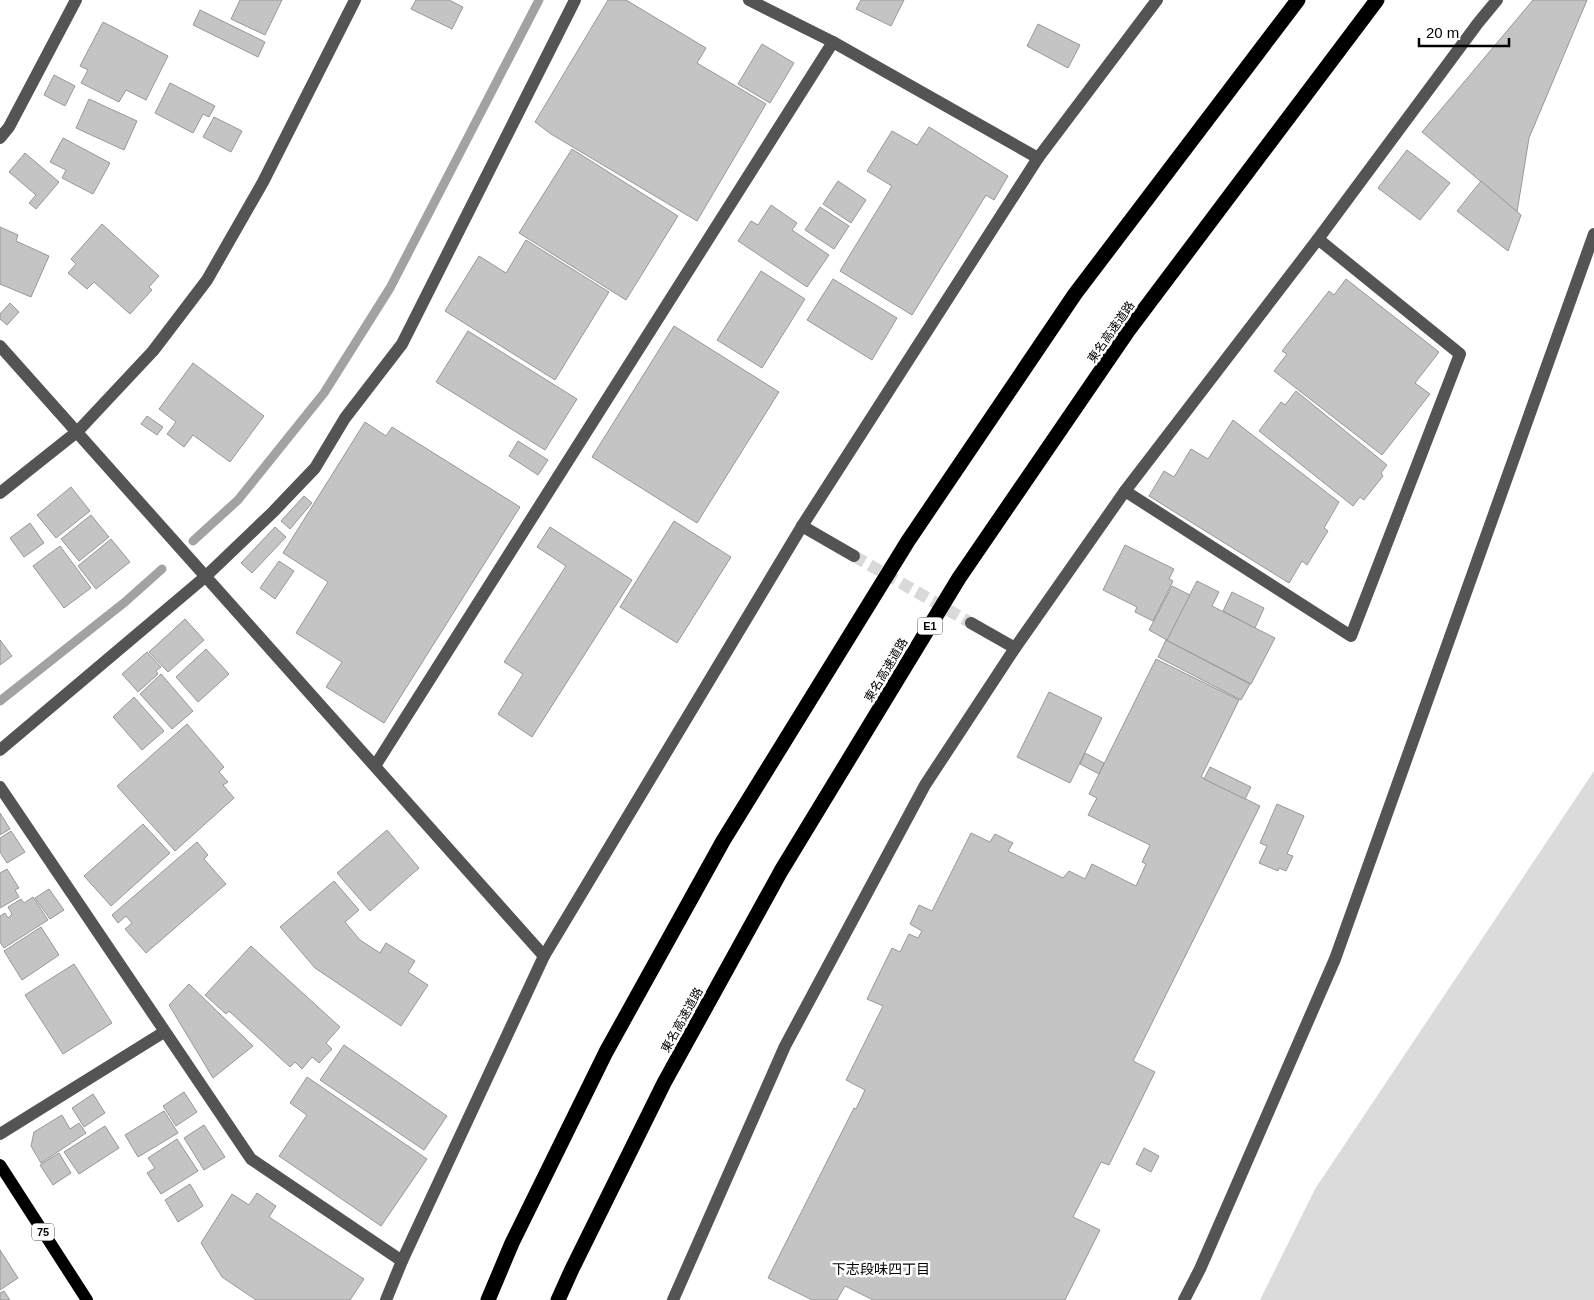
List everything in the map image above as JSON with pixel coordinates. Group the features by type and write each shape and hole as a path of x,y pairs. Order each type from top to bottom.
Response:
{"highway":[{"path":"488,1300 512,1243 606,1052 722,841 908,541 1075,294 1298,0"},
{"name":"東名高速道路","path":"558,1300 664,1084 776,880 959,578 1128,331 1377,0"}],"main road":[{"name":"75","path":"0,1165 87,1300"}],"street":[{"path":"0,138 5,125 76,0"},
{"path":"0,494 78,431 153,351 207,280 263,182 355,0"},
{"path":"0,750 205,577 273,512 315,468 345,418 402,344 576,0"},
{"path":"749,0 832,42 1038,158"},
{"path":"386,1300 402,1261 544,956 802,526 1038,158 1157,0"},
{"path":"673,1300 785,1046 926,785 1015,648 1124,491 1318,239 1497,0"},
{"path":"376,766 832,42"},
{"path":"1184,1300 1200,1270 1335,959 1594,234"},
{"path":"1124,491 1351,636 1460,354 1318,239"},
{"path":"0,346 78,431 205,577 544,956"},
{"path":"802,526 854,556"},
{"path":"971,623 1015,648"},
{"path":"0,787 250,1158 402,1261"},
{"path":"0,1134 164,1032"}],"shaded area":[{"path":"1594,771 1594,1300 1260,1300 1315,1189"}],"building":[{"path":"240,0 282,0 265,35 231,19"},
{"path":"416,0 449,0 463,7 452,29 411,9"},
{"path":"608,0 626,0 706,48 697,63 766,104 697,221 551,134 535,122"},
{"path":"861,0 904,0 891,26 856,9"},
{"path":"1533,0 1587,0 1529,138 1517,212 1422,132"},
{"path":"200,10 265,42 258,57 193,25"},
{"path":"103,22 168,56 146,100 126,90 119,102 81,83 88,70 80,66"},
{"path":"1038,24 1080,45 1068,68 1027,46"},
{"path":"762,44 794,63 770,103 738,84"},
{"path":"54,75 75,86 65,106 44,95"},
{"path":"170,83 215,106 209,117 203,114 193,133 155,113"},
{"path":"89,99 137,121 124,150 76,128"},
{"path":"214,117 242,131 231,152 203,137"},
{"path":"929,127 1008,176 994,200 986,195 912,315 840,271 892,186 867,171 892,131 917,145"},
{"path":"63,138 110,163 93,194 62,178 66,170 50,162"},
{"path":"572,149 678,216 626,300 519,233"},
{"path":"1407,150 1450,183 1420,220 1378,188"},
{"path":"25,153 59,182 36,209 29,203 36,195 9,172"},
{"path":"838,181 866,200 851,223 823,204"},
{"path":"1481,181 1521,215 1508,251 1457,211"},
{"path":"771,205 797,223 792,230 829,255 807,287 738,241 751,221 758,225"},
{"path":"820,207 849,226 834,249 805,230"},
{"path":"102,224 159,276 149,287 152,290 130,314 94,282 87,289 68,273 76,264 71,259"},
{"path":"0,227 18,235 16,241 49,256 31,297 0,284"},
{"path":"526,240 609,292 555,380 445,311 479,256 506,273"},
{"path":"761,271 805,299 762,368 717,340"},
{"path":"833,279 897,318 872,360 807,320"},
{"path":"1346,279 1439,352 1415,383 1430,394 1382,455 1274,371 1287,354 1282,351 1329,291 1334,295"},
{"path":"10,303 19,312 7,325 0,319 0,314"},
{"path":"674,326 779,392 697,523 592,457"},
{"path":"468,331 577,399 545,450 436,382"},
{"path":"193,363 264,416 230,462 193,435 184,447 167,434 176,422 159,409"},
{"path":"1296,391 1387,465 1381,473 1383,476 1364,500 1360,497 1353,506 1259,431 1281,402 1285,405"},
{"path":"147,416 163,427 157,435 141,424"},
{"path":"1233,420 1339,502 1324,528 1328,531 1307,565 1302,561 1289,583 1149,496 1164,471 1174,477 1191,449 1208,459"},
{"path":"365,422 386,436 392,427 520,507 384,723 326,687 342,662 296,633 328,582 283,553"},
{"path":"518,441 548,460 538,475 509,456"},
{"path":"71,487 90,511 56,538 37,515"},
{"path":"304,496 312,503 290,529 281,521"},
{"path":"91,515 109,537 79,561 61,539"},
{"path":"674,521 731,557 677,643 620,607"},
{"path":"30,523 44,543 24,557 10,538"},
{"path":"275,527 286,537 252,573 241,563"},
{"path":"550,527 632,580 532,737 498,714 523,674 504,662 566,566 537,547"},
{"path":"111,539 130,562 96,589 78,566"},
{"path":"1125,545 1174,569 1169,579 1173,581 1153,621 1135,612 1137,607 1103,590"},
{"path":"60,546 91,588 64,608 33,566"},
{"path":"279,561 294,571 275,599 260,588"},
{"path":"1197,581 1219,592 1212,606 1275,638 1251,684 1166,640"},
{"path":"1172,586 1190,595 1167,640 1149,630"},
{"path":"1232,592 1264,608 1255,628 1223,611"},
{"path":"185,619 204,640 168,672 149,652"},
{"path":"0,640 12,656 0,665"},
{"path":"1166,640 1250,684 1241,700 1158,657"},
{"path":"206,649 229,674 198,702 176,677"},
{"path":"147,652 161,667 156,671 158,674 138,692 122,674"},
{"path":"1156,659 1239,700 1201,777 1260,806 1133,1061 1155,1072 1109,1165 1101,1162 1073,1217 1100,1230 1065,1300 873,1300 845,1286 837,1300 812,1300 768,1278 854,1108 856,1109 865,1090 846,1080 883,1006 867,999 892,948 900,952 909,934 918,938 922,931 910,924 919,905 932,911 971,833 990,842 995,834 1013,843 1008,851 1063,878 1069,871 1085,879 1092,864 1136,886 1146,864 1142,862 1150,845 1088,815 1097,798 1089,794"},
{"path":"161,674 193,711 172,729 140,694"},
{"path":"1049,692 1102,718 1070,783 1017,757"},
{"path":"134,697 164,731 142,750 113,717"},
{"path":"187,724 224,767 219,772 228,782 223,785 234,798 175,851 117,786"},
{"path":"1085,753 1104,763 1099,774 1080,764"},
{"path":"1210,767 1251,787 1245,799 1204,779"},
{"path":"1277,804 1304,816 1287,854 1293,856 1286,871 1279,868 1278,871 1259,863 1267,846 1260,843"},
{"path":"0,813 10,829 0,835"},
{"path":"143,824 170,853 111,906 84,876"},
{"path":"387,830 419,868 370,911 337,873"},
{"path":"11,831 25,852 7,863 0,852 0,838"},
{"path":"197,842 208,855 204,859 226,884 146,953 125,929 132,923 126,916 118,923 112,915"},
{"path":"7,869 19,888 15,890 19,897 0,908 0,873"},
{"path":"334,881 359,910 345,922 360,940 380,953 386,943 415,961 408,972 428,985 401,1026 315,968 280,927"},
{"path":"49,889 64,910 50,919 35,898"},
{"path":"33,897 48,920 4,948 0,942 0,916 5,913 8,918 12,914 8,907 21,899 24,903"},
{"path":"41,927 59,955 22,980 4,951"},
{"path":"251,946 340,1027 326,1043 332,1049 319,1063 312,1057 302,1069 295,1062 290,1067 229,1011 226,1014 205,995"},
{"path":"74,964 112,1023 63,1054 25,995"},
{"path":"189,984 253,1046 213,1078 169,1005"},
{"path":"344,1045 447,1116 424,1150 320,1080"},
{"path":"307,1077 427,1159 381,1226 279,1156 307,1115 290,1103"},
{"path":"184,1092 197,1112 176,1126 163,1106"},
{"path":"93,1094 105,1113 84,1127 72,1108"},
{"path":"164,1111 178,1133 138,1157 125,1135"},
{"path":"62,1115 70,1129 79,1123 86,1133 41,1163 31,1146 34,1132"},
{"path":"204,1125 225,1157 204,1170 184,1138"},
{"path":"105,1126 119,1148 79,1174 64,1152"},
{"path":"177,1139 198,1171 161,1194 147,1173 155,1168 148,1158"},
{"path":"1144,1148 1159,1156 1151,1172 1136,1164"},
{"path":"59,1153 71,1173 53,1185 40,1165"},
{"path":"190,1184 203,1206 178,1222 165,1200"},
{"path":"257,1193 276,1206 269,1217 364,1279 350,1300 256,1300 222,1277 201,1243 232,1194 249,1205"},
{"path":"0,1250 18,1278 0,1290"},
{"path":"4,1291 10,1300 0,1300 0,1293"}],"waterway":[{"path":"193,541 238,500 324,393 390,288 539,0"},
{"path":"0,701 125,602 162,569"}],"tunnel":[{"path":"854,556 971,623"}],"district":[{"name":"下志段味四丁目","path":"881,1269"}]}
